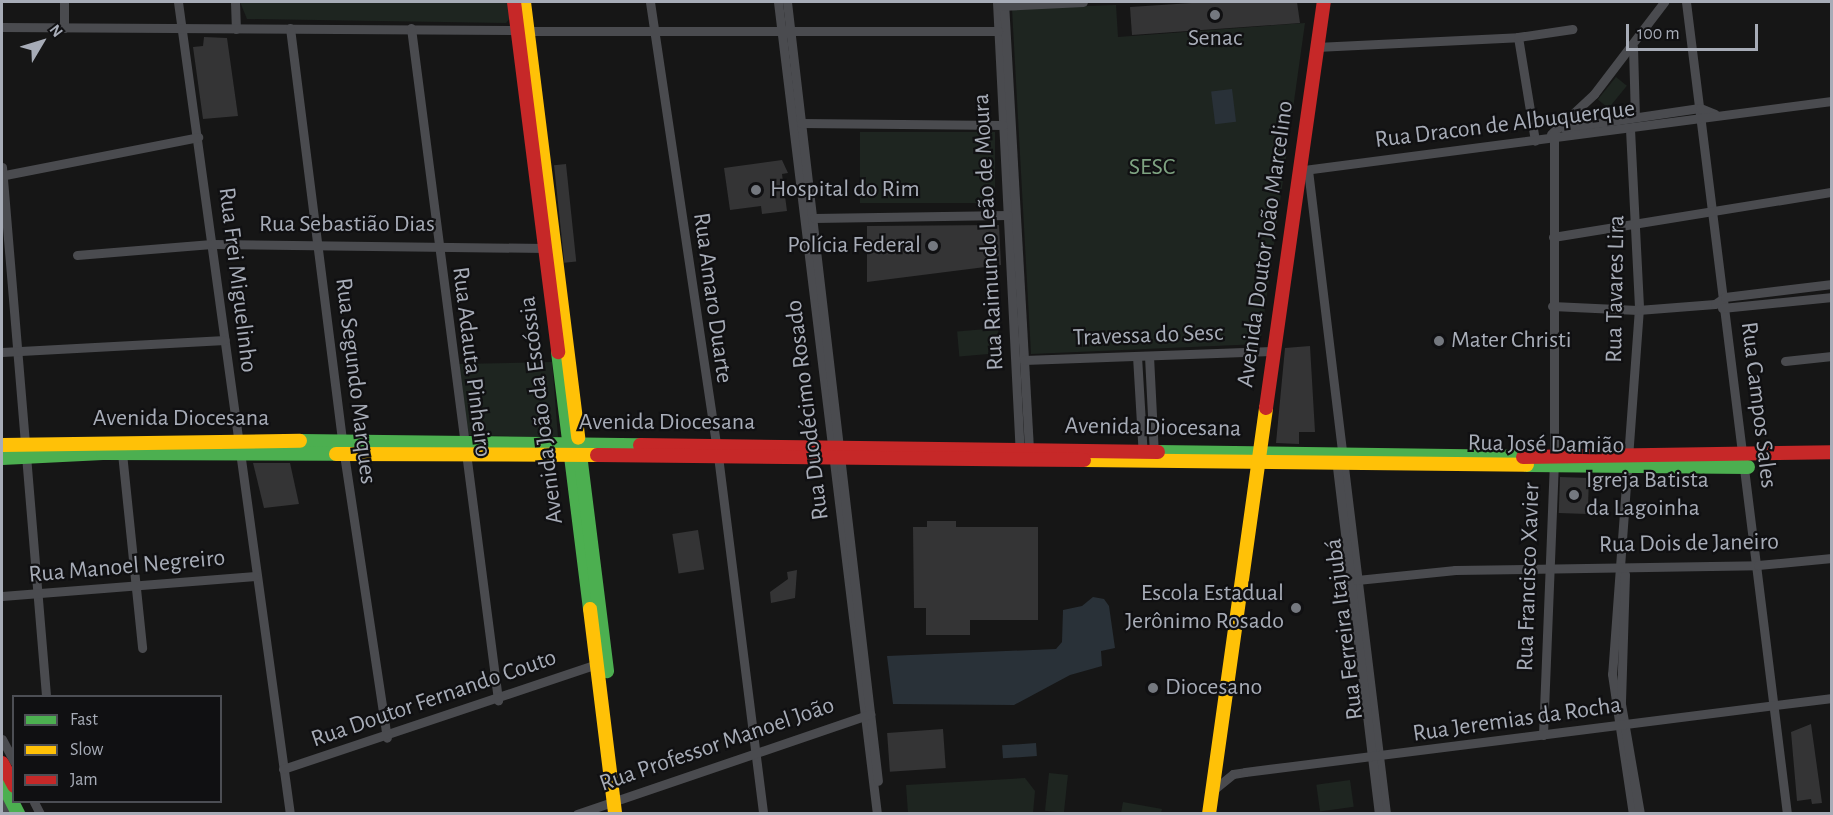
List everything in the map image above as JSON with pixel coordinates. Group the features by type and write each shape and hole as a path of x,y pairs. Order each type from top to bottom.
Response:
{"street":[{"path":"64,2 64,28"},
{"name":"Rua Frei Miguelinho","path":"178,2 198,137 255,576 290,813"},
{"path":"235,2 236,29"},
{"name":"Avenida João da Escóssia","path":"514,2 523,30 619,807"},
{"name":"Avenida João da Escóssia","path":"524,2 523,30 546,248 575,450 597,664 619,807"},
{"name":"Rua Amaro Duarte","path":"650,2 717,451 763,813"},
{"name":"Rua Duodécimo Rosado","path":"778,2 786,32 814,218 836,452"},
{"name":"Rua Duodécimo Rosado","path":"787,2 786,32 867,715 876,813"},
{"path":"1001,4 1083,2"},
{"name":"Avenida Doutor João Marcelino","path":"1209,813 1274,351 1303,170 1324,2"},
{"path":"1518,38 1538,140 1556,133 1633,47 1664,2"},
{"name":"Rua Campos Sales","path":"1686,2 1746,462 1787,813"},
{"name":"Rua Raimundo Leão de Moura","path":"1001,4 999,31 1003,125 1024,454"},
{"name":"Rua Raimundo Leão de Moura","path":"1001,4 1024,360 1024,454"},
{"path":"2,27 654,29 786,32 999,31"},
{"name":"Rua Segundo Marques","path":"290,28 343,448 387,738"},
{"name":"Rua Adauta Pinheiro","path":"411,28 462,449 498,700"},
{"path":"1317,47 1518,38 1572,29"},
{"path":"1633,47 1635,117"},
{"name":"Rua Dracon de Albuquerque","path":"1556,133 1630,129 1701,121 1715,114 1832,101"},
{"name":"Rua Dracon de Albuquerque","path":"1556,133 1635,117 1700,108 1715,114"},
{"path":"801,123 1003,125"},
{"name":"Rua Tavares Lira","path":"1620,725 1612,674 1623,567 1638,310 1638,224 1630,129"},
{"name":"Rua Francisco Xavier","path":"1544,735 1547,566 1554,462 1552,306 1556,133"},
{"path":"46,695 20,350 3,171 198,137"},
{"name":"Rua Dracon de Albuquerque","path":"1303,170 1538,140"},
{"name":"Rua Ferreira Itajubá","path":"1303,170 1357,580 1376,759 1379,813"},
{"path":"1553,237 1832,192"},
{"path":"814,218 1008,215"},
{"name":"Rua Sebastião Dias","path":"77,255 212,244 546,248"},
{"path":"1552,306 1638,310 1715,304 1725,297 1832,284"},
{"path":"1715,304 1727,310 1832,297"},
{"path":"2,352 225,340"},
{"name":"Travessa do Sesc","path":"1024,360 1274,351"},
{"path":"1137,356 1148,456"},
{"path":"1148,456 1149,356"},
{"path":"1785,361 1832,356"},
{"name":"Avenida Diocesana","path":"2,445 26,449 343,448 1260,457"},
{"name":"Avenida Diocesana","path":"103,447 122,453 239,448"},
{"name":"Avenida Diocesana","path":"2,458 26,449"},
{"name":"Rua José Damião","path":"1746,462 1832,452"},
{"path":"122,453 142,648"},
{"name":"Rua Ferreira Itajubá","path":"1341,455 1376,759 1386,813"},
{"name":"Rua José Damião","path":"1260,457 1341,455 1554,462 1832,461"},
{"name":"Rua Dois de Janeiro","path":"1357,580 1547,566 1758,565 1832,558"},
{"name":"Rua Manoel Negreiro","path":"2,596 38,595 255,576"},
{"name":"Rua Doutor Fernando Couto","path":"283,769 387,738 597,664"},
{"name":"Rua Jeremias da Rocha","path":"1212,790 1233,774 1376,759 1832,698"},
{"name":"Rua Duodécimo Rosado","path":"867,715 882,813"},
{"name":"Rua Professor Manoel João","path":"577,813 619,807 756,750 867,715"},
{"path":"1620,725 1633,813"},
{"path":"1620,725 1640,813"},
{"path":"2,739 12,758"},
{"path":"2,763 12,782"},
{"path":"2,782 12,801"},
{"path":"2,802 8,813"}],"green space":[{"path":"240,2 509,2 511,17 506,23 247,19"},
{"name":"SESC","path":"1116,5 1118,37 1305,23 1260,344 1031,354 1012,9"},
{"path":"1616,77 1627,86 1609,108 1598,100"},
{"path":"860,132 995,132 995,203 860,203"},
{"path":"998,328 1000,353 959,356 957,332"},
{"path":"552,362 558,437 465,435 459,364"},
{"path":"1049,773 1068,775 1064,813 1045,811"},
{"path":"1025,778 1035,791 1033,813 908,813 906,785"},
{"path":"1350,780 1354,807 1320,811 1316,785"},
{"path":"1123,802 1162,809 1161,813 1121,813"}],"shaded area":[{"path":"1232,89 1236,122 1215,124 1211,92"},
{"path":"1093,597 1104,599 1109,606 1115,648 1101,651 1102,666 1070,675 1014,705 893,704 887,656 1056,649 1062,642 1063,610 1082,606"},
{"path":"1036,743 1037,756 1003,758 1002,745"}],"building":[{"name":"Senac","path":"1207,2 1297,2 1300,23 1132,35 1130,7"},
{"path":"204,37 227,38 238,116 203,119 193,47 203,46"},
{"name":"Hospital do Rim","path":"782,160 788,173 782,174 787,211 762,214 761,206 730,210 724,168"},
{"path":"566,164 576,261 564,263 554,165"},
{"name":"Polícia Federal","path":"999,225 1001,265 867,282 867,226"},
{"path":"1310,346 1315,432 1299,432 1299,444 1276,443 1285,348"},
{"path":"253,463 290,463 299,504 264,508"},
{"name":"Igreja Batista da Lagoinha","path":"1560,477 1589,478 1588,514 1559,513"},
{"path":"927,521 956,521 956,527 1038,527 1038,620 970,620 970,635 926,635 926,608 914,608 913,527 927,527"},
{"path":"698,530 704,570 679,574 672,534"},
{"path":"797,570 795,598 771,603 770,592 788,579 787,572"},
{"path":"1811,724 1822,803 1812,804 1811,799 1797,801 1791,732"},
{"path":"943,729 946,768 890,772 887,733"}],"traffic: fast":[{"path":"558,352 590,609"},
{"path":"578,438 607,671"},
{"path":"300,441 640,445"},
{"path":"1158,452 1523,457"},
{"path":"2,458 103,453 336,454"},
{"path":"1527,465 1748,467"},
{"path":"2,782 12,802"},
{"path":"12,803 18,814"}],"traffic: slow":[{"path":"524,2 578,438"},
{"path":"1209,814 1266,408"},
{"path":"2,445 300,441"},
{"path":"336,454 597,455"},
{"path":"1084,460 1527,465"},
{"path":"590,609 615,814"}],"traffic: jam":[{"path":"514,2 558,352"},
{"path":"1266,408 1324,2"},
{"path":"640,445 1158,452"},
{"path":"1523,457 1832,452"},
{"path":"597,455 1084,460"},
{"path":"2,763 12,782"}],"place":[{"name":"Senac","path":"1215,15"},
{"name":"Hospital do Rim","path":"756,190"},
{"name":"Polícia Federal","path":"933,246"},
{"name":"Mater Christi","path":"1439,341"},
{"name":"Igreja Batista da Lagoinha","path":"1574,495"},
{"name":"Escola Estadual Jerônimo Rosado","path":"1296,608"},
{"name":"Diocesano","path":"1153,688"}]}
